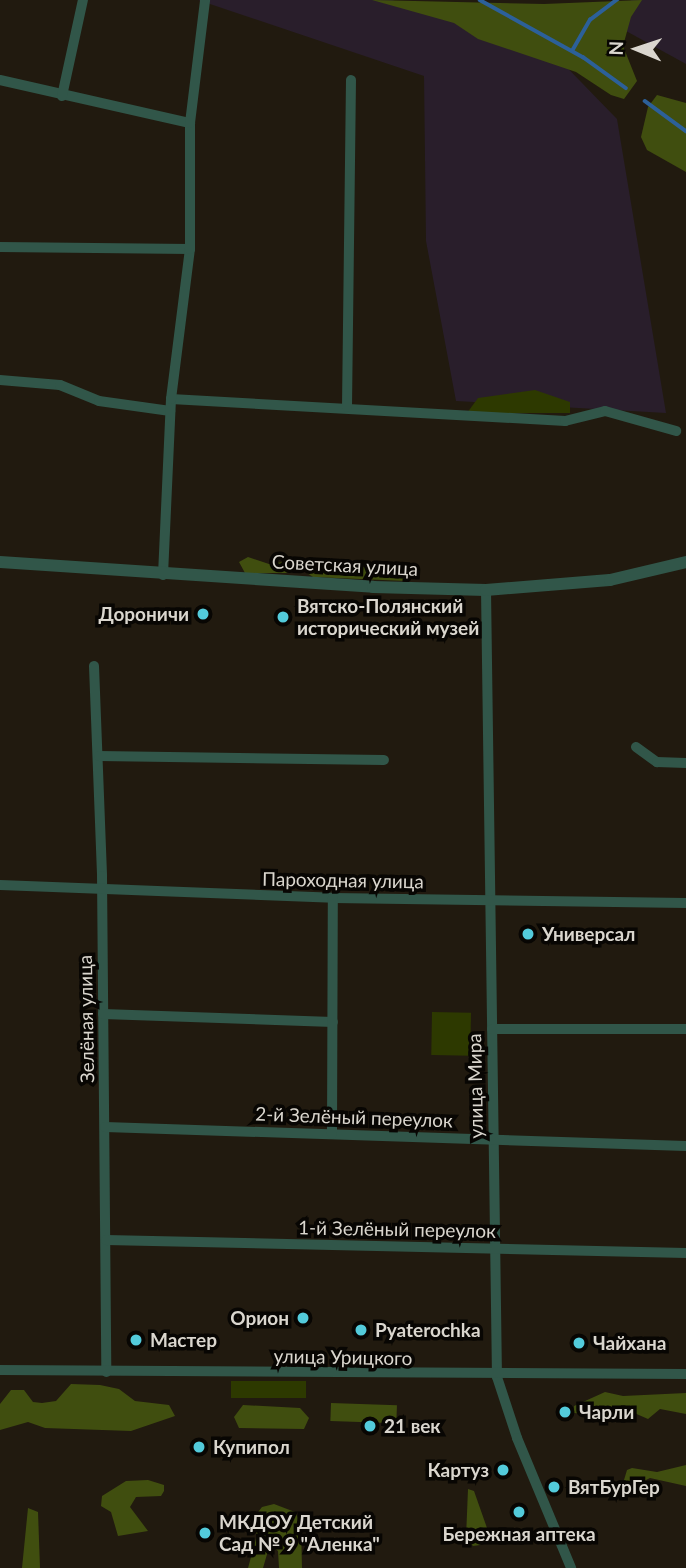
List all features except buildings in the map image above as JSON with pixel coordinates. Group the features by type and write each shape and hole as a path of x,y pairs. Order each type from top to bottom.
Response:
{"street":[{"path":"62,96 83,0"},
{"path":"163,575 170,411 190,249 190,123 205,0"},
{"path":"0,80 190,123"},
{"path":"346,407 351,80"},
{"path":"0,247 190,249"},
{"path":"0,380 60,385 99,401 170,411"},
{"path":"171,399 565,421 605,411 676,431"},
{"name":"Советская улица","path":"0,562 163,575 486,590 610,580 686,562"},
{"name":"улица Мира","path":"486,590 497,1377 517,1438 571,1568"},
{"name":"Зелёная улица","path":"94,666 102,891 106,1372"},
{"path":"636,747 657,762 686,763"},
{"path":"99,757 384,760"},
{"name":"Пароходная улица","path":"0,885 333,898 686,903"},
{"path":"332,1134 333,898"},
{"path":"103,1014 333,1022"},
{"path":"492,1029 686,1029"},
{"name":"2-й Зелёный переулок","path":"105,1126 686,1146"},
{"name":"1-й Зелёный переулок","path":"106,1240 686,1253"},
{"name":"улица Урицкого","path":"0,1370 497,1377 686,1374"}],"shaded area":[{"path":"198,0 392,0 549,49 617,119 666,413 456,401 426,241 424,76"},
{"path":"631,0 686,0 686,64 617,26"}],"green space":[{"path":"372,0 544,4 642,0 631,17 623,46 637,81 624,99 611,95 576,72 478,39 454,23"},
{"path":"657,95 686,103 686,172 647,150 641,137 648,107"},
{"path":"535,390 570,402 570,413 467,413 478,398"},
{"path":"248,557 269,564 291,561 291,568 287,573 245,573 239,562"},
{"path":"317,560 337,567 416,567 416,573 406,581 313,577 307,573"},
{"path":"432,1012 471,1013 470,1056 431,1055"},
{"path":"231,1381 306,1381 306,1398 231,1398"},
{"path":"71,1384 119,1389 135,1401 169,1405 175,1416 131,1431 45,1428 28,1422 0,1430 0,1404 11,1390 24,1390 33,1402 42,1403 56,1401"},
{"path":"605,1392 623,1396 686,1393 686,1414 660,1409 648,1419 632,1412 623,1417 574,1413 574,1406"},
{"path":"331,1403 397,1405 396,1423 330,1421"},
{"path":"243,1405 300,1408 309,1418 304,1429 239,1428 234,1417"},
{"path":"686,1465 686,1486 650,1478 636,1485 624,1480 627,1470 632,1468 657,1472"},
{"path":"148,1480 164,1485 161,1496 136,1497 130,1507 148,1531 118,1536 111,1512 101,1506 102,1496 126,1481"},
{"path":"468,1489 474,1491 487,1528 487,1540 480,1545 473,1546 466,1538"},
{"path":"274,1504 295,1512 301,1524 302,1568 279,1568 278,1551 270,1544 263,1568 248,1568 257,1535 251,1521 262,1507"},
{"path":"28,1508 38,1512 40,1568 22,1568"}],"waterway":[{"path":"480,0 583,57 626,88"},
{"path":"572,51 590,20 617,0"},
{"path":"645,101 686,131"}],"place":[{"name":"Дороничи","path":"203,614"},
{"name":"Вятско-Полянский исторический музей","path":"283,617"},
{"name":"Универсал","path":"528,934"},
{"name":"Орион","path":"303,1318"},
{"name":"Pyaterochka","path":"361,1330"},
{"name":"Мастер","path":"136,1340"},
{"name":"Чайхана","path":"579,1343"},
{"name":"Чарли","path":"565,1412"},
{"name":"21 век","path":"370,1426"},
{"name":"Купипол","path":"199,1447"},
{"name":"Картуз","path":"503,1470"},
{"name":"ВятБурГер","path":"554,1487"},
{"name":"Бережная аптека","path":"519,1512"},
{"name":"МКДОУ Детский Сад № 9 \"Аленка\"","path":"205,1533"}]}
